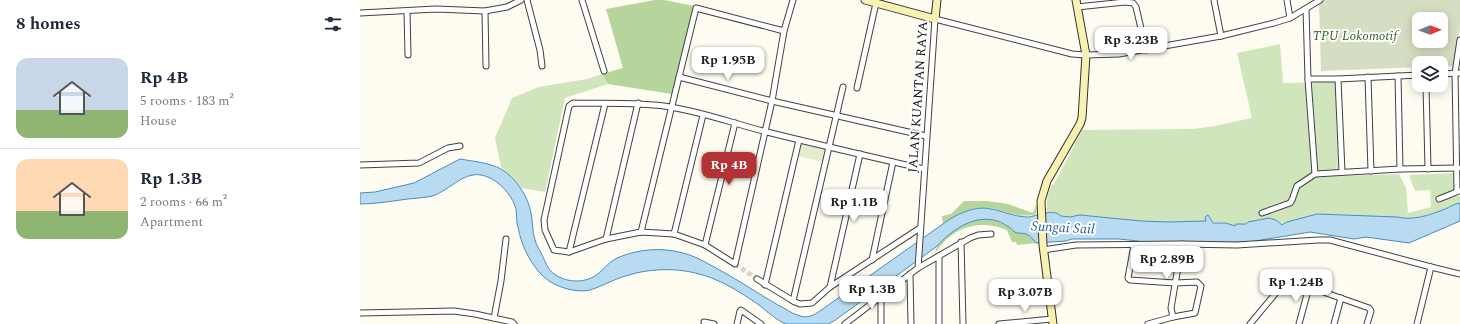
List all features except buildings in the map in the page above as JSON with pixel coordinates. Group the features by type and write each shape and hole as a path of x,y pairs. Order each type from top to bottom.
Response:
{"street":[{"path":"360,14 436,9 485,10 507,7 521,0"},
{"path":"527,0 540,50 542,66"},
{"path":"582,0 604,71"},
{"path":"793,0 784,31 772,101 765,132 735,264 705,245 674,234 641,232 606,239 569,252 554,250 545,230 544,220 569,106 573,103 638,103 671,107 765,132 924,169"},
{"path":"865,0 1072,54 1086,55 1119,54 1220,36 1290,18 1320,0"},
{"name":"JALAN KUANTAN RAYA","path":"918,266 926,136 937,0"},
{"path":"1214,0 1220,36"},
{"path":"1287,0 1290,18"},
{"path":"857,88 876,3"},
{"path":"999,324 1052,322 1043,248 1041,207 1042,195 1048,181 1082,118 1086,55 1076,3 1133,3 1136,7 1146,50"},
{"path":"641,232 696,8 784,31"},
{"path":"1306,9 1308,79 1315,174"},
{"path":"485,10 486,66"},
{"path":"407,11 408,55"},
{"path":"1439,199 1459,191 1458,73 1460,40"},
{"path":"1448,74 1458,73"},
{"path":"1308,79 1412,75"},
{"path":"1398,76 1400,169"},
{"path":"679,77 772,101 926,136"},
{"path":"1368,77 1371,171"},
{"path":"1338,79 1342,172"},
{"path":"793,301 843,87"},
{"path":"1426,92 1428,169"},
{"path":"606,239 638,103"},
{"path":"569,252 604,104"},
{"path":"674,234 703,115"},
{"path":"705,245 735,123"},
{"path":"765,285 799,140"},
{"path":"360,165 419,163 448,148 460,146"},
{"path":"830,288 860,154"},
{"path":"872,260 893,162"},
{"path":"1262,213 1290,203 1298,186 1315,174 1400,169 1458,168"},
{"path":"757,279 793,301 800,304 812,303 830,288 920,228"},
{"path":"845,324 910,274 918,266 939,256 961,242 978,235 991,234"},
{"path":"494,318 501,281 506,239"},
{"path":"1043,248 1076,245 1237,245 1330,240 1460,274"},
{"path":"961,242 963,324"},
{"path":"1172,317 1171,308 1182,244"},
{"path":"1134,245 1128,279 1133,281 1197,282 1200,286 1195,313 1172,317 1148,324"},
{"path":"939,256 939,324"},
{"path":"1417,324 1431,267"},
{"path":"910,274 911,324"},
{"path":"1250,324 1285,282 1288,282 1309,287 1371,309 1372,311 1367,324"},
{"path":"1299,324 1309,287"},
{"path":"880,296 881,324"},
{"path":"1334,324 1341,298"},
{"path":"737,324 741,310 761,324"},
{"path":"360,313 454,311 494,318 512,322 514,324"},
{"path":"704,322 714,324"}],"green space":[{"path":"655,0 664,0 694,6 672,94 608,84 602,74 623,68 606,9"},
{"name":"TPU Lokomotif","path":"1324,0 1460,0 1460,29 1453,66 1448,66 1448,56 1412,56 1412,67 1321,71 1319,4"},
{"path":"1280,44 1283,83 1335,82 1338,176 1399,174 1406,188 1408,213 1431,207 1430,190 1415,191 1409,175 1454,173 1455,196 1460,196 1460,203 1415,218 1397,217 1282,225 1274,219 1235,226 1226,223 1206,221 1141,221 1080,215 1070,217 1061,216 1058,214 1047,214 1047,200 1051,185 1054,184 1082,130 1192,129 1252,118 1237,53"},
{"path":"602,74 608,84 565,98 545,192 522,188 501,167 495,138 512,98 539,87 587,79"},
{"path":"800,143 827,150 824,162 797,156"},
{"path":"964,201 987,201 1008,204 1033,213 1037,203 1036,214 1024,216 990,208 977,208 959,214 943,224 942,216 951,214"},
{"path":"982,219 996,221 1009,227 1016,233 1028,235 1036,243 1017,245 1016,242 1012,242 1007,230 986,225 976,225 957,232 941,245 935,254 941,241 952,230 975,220"}],"water":[{"name":"Sungai Sail","path":"460,159 492,165 501,169 512,177 527,200 532,216 535,242 550,270 559,277 571,281 582,281 594,277 612,261 625,255 650,250 675,251 700,259 791,312 804,317 817,313 950,219 965,212 982,208 993,209 1022,217 1054,213 1061,216 1070,217 1080,215 1168,222 1206,221 1205,217 1208,215 1213,223 1226,223 1235,226 1236,224 1246,224 1248,222 1269,218 1276,220 1282,225 1287,222 1317,214 1415,218 1460,203 1460,221 1409,243 1366,237 1354,239 1310,232 1249,242 1142,243 1138,241 1119,239 1072,239 1066,241 1036,243 1028,235 1016,233 1006,225 995,220 985,219 974,221 954,231 936,247 834,321 828,324 786,324 740,292 711,278 689,272 677,270 653,270 641,272 624,276 585,291 563,288 553,284 538,271 525,250 517,225 516,209 511,198 507,192 493,179 481,175 468,176 432,196 360,204 360,193 375,192 414,183"}],"tunnel":[{"path":"735,264 757,279"}]}
